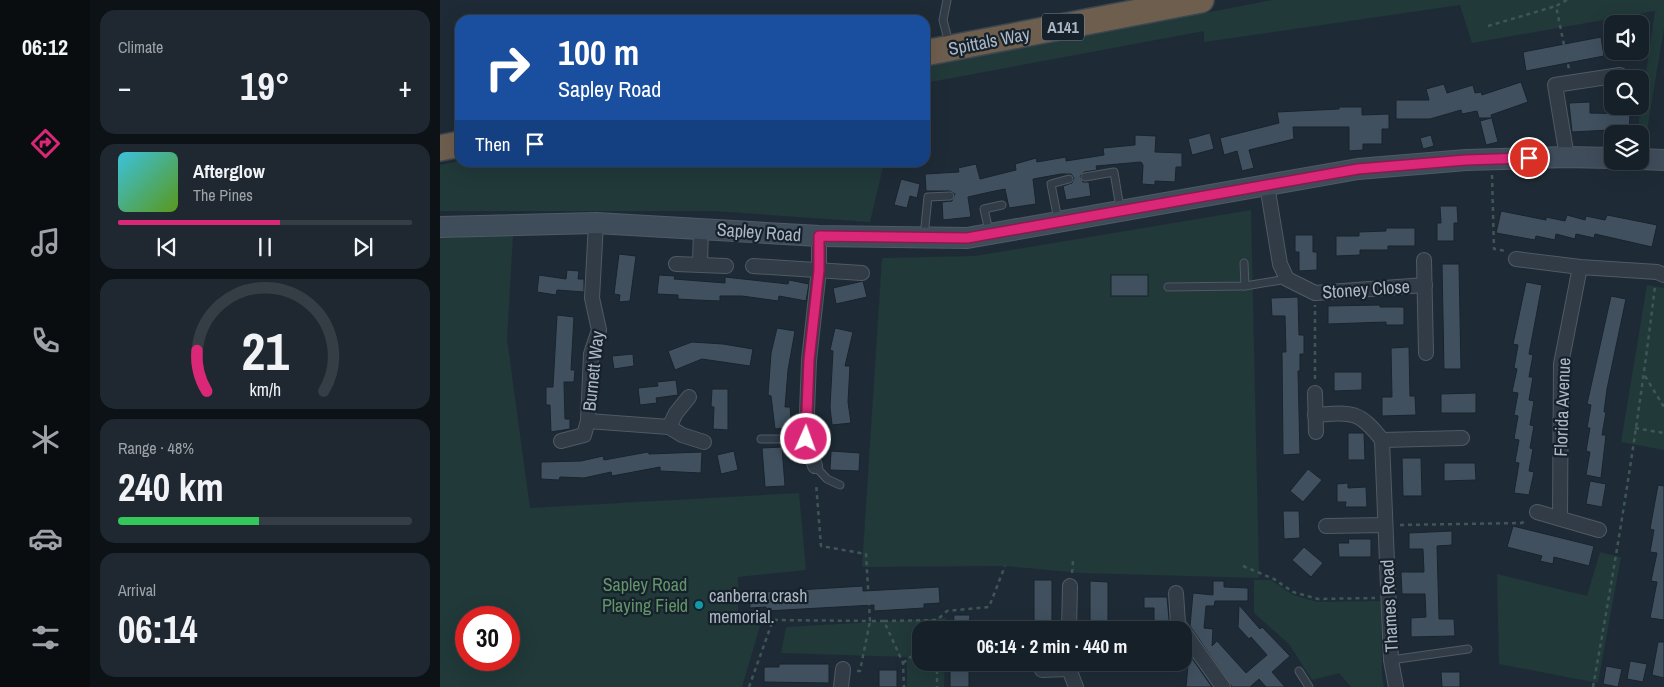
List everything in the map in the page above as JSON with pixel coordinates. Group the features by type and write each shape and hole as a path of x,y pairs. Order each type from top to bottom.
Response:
{"highway":[{"name":"Spittals Way","path":"930,52 1201,0"},
{"path":"440,148 455,145"}],"street":[{"path":"1566,157 1555,85 1604,78"},
{"name":"Sapley Road","path":"440,227 596,223 819,236 923,239 967,238 1358,169 1491,160 1566,157 1604,158"},
{"path":"1649,159 1664,160"},
{"path":"1267,184 1280,264 1287,279"},
{"name":"Burnett Way","path":"561,441 584,435 588,421 591,354 599,330 592,298 596,223"},
{"path":"700,264 701,228"},
{"path":"815,466 806,439 809,360 819,270 819,236"},
{"name":"Stoney Close","path":"1424,260 1426,353"},
{"path":"1516,260 1660,274"},
{"path":"676,264 726,266"},
{"path":"753,266 862,272"},
{"name":"Florida Avenue","path":"1560,518 1561,364 1580,267"},
{"name":"Stoney Close","path":"1287,279 1315,293 1425,286"},
{"path":"1315,393 1316,432"},
{"path":"669,427 676,413 689,397"},
{"path":"1315,414 1345,413 1368,421 1382,440 1462,438"},
{"path":"588,421 669,427 682,435 704,442"},
{"name":"Thames Road","path":"1382,440 1391,660 1396,687"},
{"path":"1537,512 1599,530"},
{"path":"1326,526 1385,525"},
{"path":"1070,586 1070,621"},
{"path":"1176,593 1178,621"},
{"path":"1192,644 1223,687"},
{"path":"841,687 843,669"},
{"path":"1071,671 1076,687"}],"lane":[{"path":"947,0 943,20 950,48"},
{"path":"1085,177 1114,172 1120,211"},
{"path":"1059,222 1051,184 1069,179"},
{"path":"923,239 928,197 950,196"},
{"path":"990,234 984,209 1002,205"},
{"path":"1244,263 1245,286"},
{"path":"1168,287 1245,286 1287,279"},
{"path":"761,439 806,439"},
{"path":"815,466 827,479 840,485"},
{"path":"1391,660 1468,649"},
{"path":"1299,671 1309,687"}],"path":[{"path":"1488,26 1556,6 1567,0"},
{"path":"1556,6 1572,83"},
{"path":"1491,160 1494,249 1510,252 1516,260"},
{"path":"1592,687 1620,537 1635,428 1660,274"},
{"path":"1315,293 1315,393"},
{"path":"1644,375 1664,407"},
{"path":"1635,428 1664,433"},
{"path":"815,466 821,546 866,554 870,621 860,671 843,669"},
{"path":"1385,525 1522,523 1537,512"},
{"path":"749,687 773,620 937,620 947,612 989,606 1004,566"},
{"path":"1243,566 1274,579 1294,592 1318,599 1389,597"},
{"path":"884,621 903,663 904,687"},
{"path":"903,663 912,656"},
{"path":"937,671 937,687"}],"green space":[{"path":"1272,0 1664,0 1664,28 1648,125 1638,125 1640,115 1649,115 1649,70 1646,70 1655,11 1632,15 1604,15 1604,20 1472,43 1460,5 1204,42 1204,31 930,82 930,66"},
{"path":"455,162 455,167 883,167 870,222 713,211 440,211 440,165"},
{"path":"1251,210 1259,578 1081,573 1005,566 862,567 882,258 975,256"},
{"name":"Sapley Road Playing Field","path":"513,235 507,339 530,508 799,493 806,570 738,577 738,616 760,626 742,687 440,687 440,238"},
{"path":"1647,285 1664,288 1664,450 1621,442"},
{"path":"1600,552 1621,557 1598,683 1499,664 1497,574 1587,596"},
{"path":"1254,580 1271,580 1293,595 1317,602 1381,601 1382,676 1384,687 1351,687 1339,673 1312,680 1289,644 1254,613"},
{"path":"946,618 946,621 912,621 912,671 945,671 944,687 907,687 907,657 781,653 786,627"}],"building":[{"path":"1601,37 1604,56 1526,71 1523,52"},
{"path":"1521,82 1528,102 1491,115 1498,142 1486,145 1480,121 1491,118 1479,118 1477,111 1462,114 1461,110 1430,119 1396,119 1396,100 1429,100 1426,89 1444,84 1447,93 1473,85 1475,93 1481,92 1482,95"},
{"path":"1590,102 1590,113 1630,115 1629,125 1604,125 1604,130 1572,132 1569,103"},
{"path":"1339,107 1362,107 1362,115 1389,114 1389,129 1382,129 1382,144 1363,144 1363,150 1349,151 1349,127 1293,127 1294,139 1249,150 1254,168 1242,171 1237,151 1224,155 1220,138 1279,123 1277,112 1339,109"},
{"path":"1210,133 1214,149 1192,155 1188,139"},
{"path":"1135,135 1156,136 1155,152 1182,153 1182,167 1176,167 1175,182 1155,181 1155,185 1142,184 1143,165 1141,162 1096,166 1097,170 1084,172 1080,176 1083,182 1089,182 1091,196 1066,200 1063,186 1072,183 1074,178 1071,174 1061,174 1033,179 1036,204 1009,208 1005,189 968,197 971,217 943,220 942,202 952,201 955,194 950,191 926,191 925,174 959,172 958,168 976,164 980,179 1016,170 1015,164 1036,158 1037,162 1066,157 1066,161 1104,155 1103,148 1135,145"},
{"path":"1431,135 1434,146 1423,149 1420,138"},
{"path":"901,179 920,184 917,198 910,196 907,208 894,205"},
{"path":"1440,206 1457,206 1458,223 1454,223 1454,241 1437,241 1437,223 1441,223"},
{"path":"1501,211 1546,220 1546,217 1565,221 1567,215 1585,220 1586,216 1605,220 1607,215 1657,225 1652,247 1595,234 1594,238 1576,234 1575,239 1556,234 1555,240 1536,236 1535,240 1496,233"},
{"path":"1386,228 1415,228 1415,246 1388,246 1388,250 1360,250 1360,255 1336,256 1336,236 1359,236 1359,232 1386,231"},
{"path":"1295,235 1313,235 1313,252 1317,252 1317,270 1299,271 1299,252 1295,252"},
{"path":"619,254 636,256 630,301 619,302 620,295 614,294"},
{"path":"1442,264 1459,264 1461,369 1444,369"},
{"path":"567,270 579,271 578,279 584,279 584,292 557,290 556,295 537,292 539,275 566,279"},
{"path":"659,275 675,276 674,279 725,283 725,277 788,284 789,280 809,284 806,301 779,296 778,301 742,296 720,296 720,301 678,299 678,295 657,294"},
{"path":"1111,275 1148,275 1148,296 1111,296"},
{"path":"863,281 867,297 836,304 833,288"},
{"path":"1526,282 1542,285 1529,354 1533,355 1529,377 1533,377 1529,400 1534,401 1530,425 1534,426 1530,448 1533,449 1529,471 1534,472 1529,495 1514,493 1519,463 1515,462 1519,440 1514,439 1518,416 1514,415 1518,393 1512,392 1517,369 1514,368 1518,345 1513,344"},
{"path":"1611,296 1626,299 1607,389 1602,435 1606,435 1601,478 1586,475 1590,452 1586,451 1590,428 1587,428 1591,405 1587,404"},
{"path":"1298,297 1299,335 1304,335 1304,354 1300,354 1300,371 1298,371 1300,454 1283,455 1282,352 1286,352 1285,316 1272,316 1271,298"},
{"path":"1380,305 1380,307 1404,307 1404,325 1386,325 1386,322 1328,324 1328,306"},
{"path":"557,315 574,317 571,370 575,370 574,382 564,382 565,419 570,419 570,429 551,432 550,405 546,405 546,387 553,387"},
{"path":"777,328 795,331 788,370 785,407 790,407 792,427 775,429 771,396 768,395 771,353"},
{"path":"835,328 853,332 845,366 850,366 848,402 851,423 832,425 830,407 833,351 830,350"},
{"path":"692,342 723,344 753,349 750,366 702,359 675,370 668,351"},
{"path":"1409,347 1410,396 1415,396 1416,415 1382,416 1382,397 1392,397 1391,348"},
{"path":"633,354 634,366 614,369 612,356"},
{"path":"1334,372 1362,372 1362,390 1334,391"},
{"path":"676,380 678,395 656,398 657,403 640,405 638,388 658,386 657,382"},
{"path":"712,389 728,389 728,430 713,429 714,407 711,407"},
{"path":"1476,393 1476,413 1441,413 1441,394"},
{"path":"1348,433 1364,433 1365,460 1348,460"},
{"path":"782,447 785,486 765,487 762,448"},
{"path":"734,451 738,470 721,474 717,455"},
{"path":"831,451 860,453 859,471 830,470"},
{"path":"648,452 649,454 702,452 701,473 660,471 660,467 612,476 611,472 584,478 560,477 559,480 541,479 541,462 581,461 603,456 604,460"},
{"path":"1402,458 1421,458 1422,496 1403,496"},
{"path":"1444,463 1475,463 1476,480 1444,481"},
{"path":"1308,469 1322,480 1303,502 1290,491"},
{"path":"1590,481 1606,484 1602,507 1586,504"},
{"path":"1348,483 1348,488 1366,487 1367,507 1345,507 1346,502 1337,502 1337,484"},
{"path":"1658,485 1664,486 1664,620 1650,618 1657,582 1651,581 1657,553 1650,552 1654,530 1650,529"},
{"path":"1283,511 1299,511 1300,538 1284,539"},
{"path":"1513,526 1594,546 1589,566 1554,557 1553,564 1540,561 1542,556 1507,547"},
{"path":"1452,531 1452,545 1437,546 1439,619 1454,619 1455,636 1411,637 1411,618 1426,617 1425,594 1402,594 1401,572 1424,572 1423,549 1409,549 1409,533"},
{"path":"1348,539 1371,539 1371,557 1339,557 1338,543 1349,543"},
{"path":"1304,547 1323,563 1311,577 1292,560"},
{"path":"1034,580 1052,580 1052,621 1034,621"},
{"path":"1090,581 1108,582 1108,621 1090,621"},
{"path":"1213,581 1224,581 1224,587 1248,588 1248,601 1215,601 1214,606 1206,606 1204,628 1213,629 1212,646 1217,641 1246,673 1267,655 1251,637 1249,639 1238,627 1239,605 1260,629 1262,627 1290,656 1272,672 1285,687 1266,687 1259,679 1250,687 1232,687 1192,629 1192,621 1190,621 1193,593 1213,595"},
{"path":"863,586 863,591 939,587 940,603 924,604 924,608 874,611 874,605 766,611 766,607 750,608 749,593"},
{"path":"1144,597 1167,597 1169,621 1154,621 1154,608 1144,608"},
{"path":"954,615 970,615 970,621 954,621"},
{"path":"1658,642 1664,642 1664,678 1652,675"},
{"path":"1192,658 1212,687 1186,687 1187,671 1192,671"},
{"path":"1630,661 1647,664 1643,682 1627,679"},
{"path":"779,664 829,664 829,683 764,682 764,667 779,667"},
{"path":"1606,666 1622,669 1618,687 1603,684"},
{"path":"879,670 897,670 897,687 879,687"},
{"path":"950,671 969,671 969,687 950,687"},
{"path":"1441,672 1460,672 1460,687 1442,687"}],"place":[{"name":"canberra crash memorial.","path":"699,605"}],"route":[{"path":"806,439 809,360 819,270 819,236 923,239 967,238 1358,169 1466,160 1529,158"}]}
